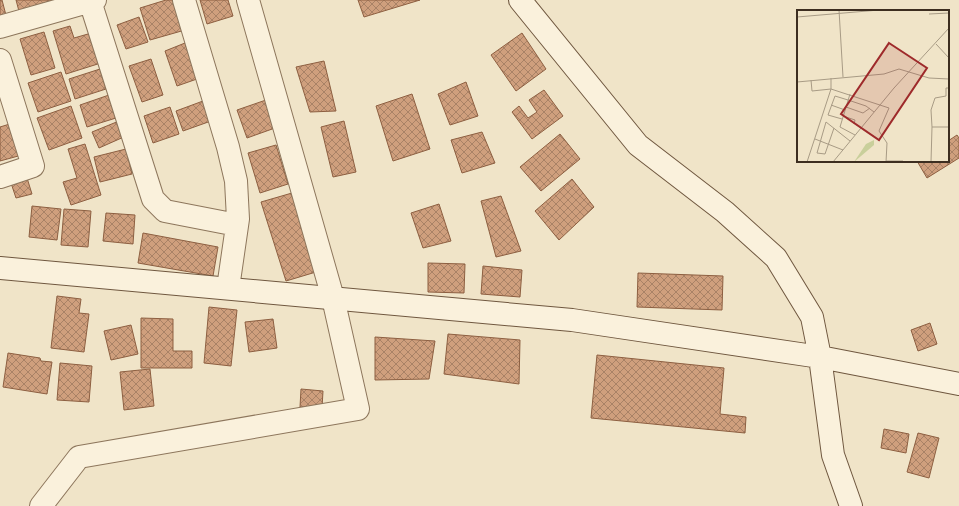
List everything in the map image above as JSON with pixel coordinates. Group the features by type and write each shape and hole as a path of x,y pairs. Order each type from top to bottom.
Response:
{"street":[{"path":"184,0 228,147 236,181 238,219 228,288"},
{"path":"41,506 79,457 358,409 333,298 248,0"},
{"path":"520,0 638,145 725,212 776,258 812,317 820,356 833,455 850,506"},
{"path":"0,27 61,5 92,1 153,199 165,211 237,225"},
{"path":"0,60 33,166 0,177"},
{"path":"0,268 572,320 820,356 959,384"}],"building":[{"path":"0,0 2,0 7,19 0,21"},
{"path":"16,0 52,0 53,7 20,15"},
{"path":"166,0 175,0 185,30 150,40 140,8"},
{"path":"200,0 228,0 233,16 207,24"},
{"path":"358,0 420,0 364,17"},
{"path":"139,17 148,42 126,49 117,25"},
{"path":"70,26 74,38 95,32 104,62 66,74 53,31"},
{"path":"44,32 55,68 31,75 20,39"},
{"path":"522,33 546,69 516,91 491,55"},
{"path":"185,43 197,79 177,86 165,51"},
{"path":"151,59 163,95 142,102 129,66"},
{"path":"324,61 336,111 310,112 296,67"},
{"path":"100,69 106,89 75,99 69,79"},
{"path":"61,72 71,101 38,112 28,83"},
{"path":"466,82 478,116 450,125 438,94"},
{"path":"544,90 563,116 532,139 512,112 519,106 528,118 537,112 529,100"},
{"path":"412,94 430,149 393,161 376,106"},
{"path":"109,95 116,118 87,127 80,105"},
{"path":"266,100 275,128 247,138 237,110"},
{"path":"203,101 211,121 183,131 176,111"},
{"path":"71,106 82,138 49,150 37,118"},
{"path":"170,107 179,134 153,143 144,116"},
{"path":"119,121 126,136 99,148 92,132"},
{"path":"344,121 356,172 333,177 321,127"},
{"path":"13,123 22,155 0,161 0,127"},
{"path":"482,132 495,163 462,173 451,140"},
{"path":"560,134 580,159 541,191 520,167"},
{"path":"957,135 959,138 959,158 927,178 918,162 949,162 949,140"},
{"path":"85,144 101,195 71,205 63,182 77,178 68,149"},
{"path":"276,145 288,184 260,193 248,153"},
{"path":"126,149 132,174 100,182 94,157"},
{"path":"27,178 32,194 16,198 11,183"},
{"path":"572,179 594,207 559,240 535,211"},
{"path":"292,193 316,272 286,281 261,202"},
{"path":"501,196 521,251 496,257 481,201"},
{"path":"439,204 451,241 423,248 411,213"},
{"path":"32,206 61,209 57,240 29,237"},
{"path":"64,209 91,211 88,247 61,245"},
{"path":"106,213 135,215 133,244 103,241"},
{"path":"143,233 218,247 213,276 138,263"},
{"path":"428,263 465,264 464,293 428,292"},
{"path":"483,266 522,270 520,297 481,294"},
{"path":"638,273 723,276 722,310 637,307"},
{"path":"57,296 81,299 79,313 89,314 84,352 51,348"},
{"path":"209,307 237,310 231,366 204,363"},
{"path":"141,318 173,319 173,351 192,351 192,368 141,368"},
{"path":"273,319 277,348 249,352 245,322"},
{"path":"930,323 937,344 918,351 911,330"},
{"path":"131,325 138,354 111,360 104,331"},
{"path":"448,334 520,340 519,384 444,374"},
{"path":"375,337 435,341 429,379 375,380"},
{"path":"8,353 40,358 41,361 52,362 47,394 3,387"},
{"path":"597,355 724,368 720,414 746,417 745,433 591,418"},
{"path":"60,363 92,366 89,402 57,400"},
{"path":"150,369 154,406 124,410 120,372"},
{"path":"301,389 323,391 322,408 300,407"},
{"path":"884,429 909,434 906,453 881,448"},
{"path":"918,433 939,438 929,478 907,472"}]}
